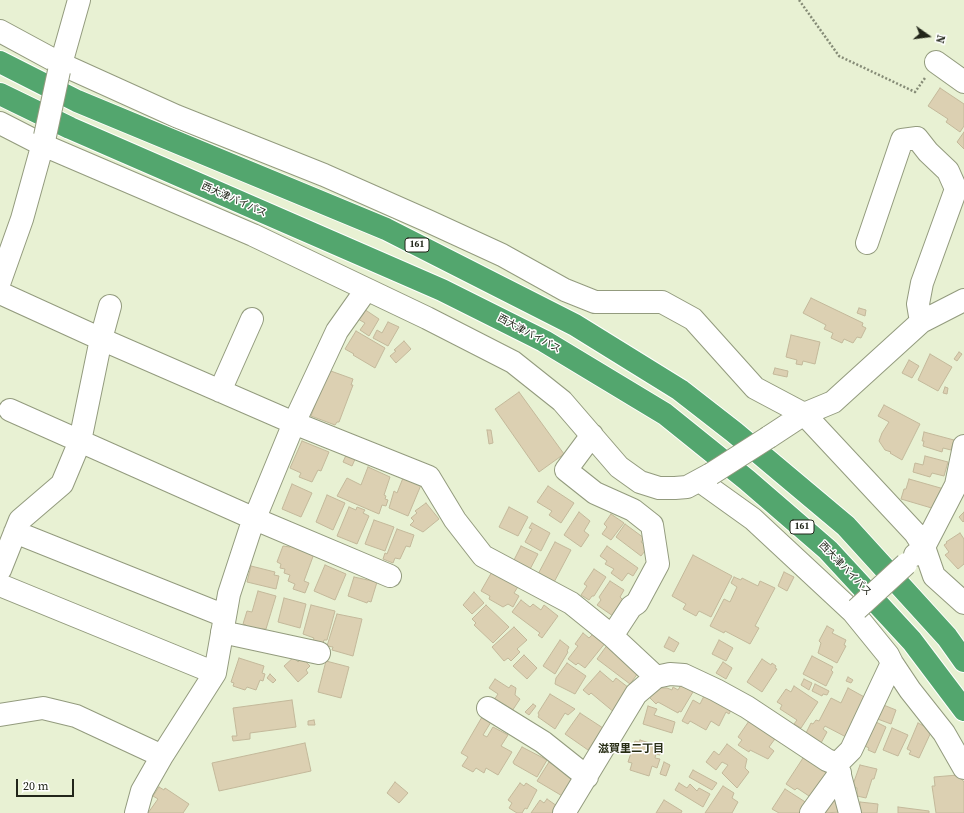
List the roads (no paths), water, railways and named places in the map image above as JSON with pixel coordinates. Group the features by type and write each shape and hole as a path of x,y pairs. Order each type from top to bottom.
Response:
{"highway":[{"name":"161","path":"0,62 77,101 386,229 575,325 680,390 734,432 846,526 947,637 964,661"},
{"name":"西大津バイパス","path":"0,94 92,137 442,290 544,341 666,414 747,480 828,550 912,641 964,710"}],"street":[{"path":"0,281 22,220 44,141 60,67 79,0"},
{"path":"0,31 60,67 176,116 324,175 502,255 565,290 595,302 662,302 693,319 755,388 804,414 915,533 924,547 934,576 964,603"},
{"path":"936,62 964,82"},
{"path":"0,123 44,141 253,235 427,318 513,362 562,401 619,467 640,482 659,488 687,487 706,478 804,414 833,402 921,322 964,300"},
{"path":"867,243 902,140 917,138 928,152 948,171 956,189 922,283 918,304 921,322"},
{"path":"136,813 142,791 162,756 215,674 229,594 254,518 294,423 337,331 366,290"},
{"path":"0,293 101,339 294,423 429,477 454,520 483,556 571,603 612,636 656,677"},
{"path":"0,570 20,520 62,484 80,441 101,339 110,306"},
{"path":"220,391 252,319"},
{"path":"10,410 254,518 390,576"},
{"path":"592,435 566,470 595,493 633,510 652,524 658,564 637,603 631,607 612,636"},
{"path":"855,611 924,547 956,494 956,485 964,446"},
{"path":"706,478 855,611 888,655 892,664 910,690 944,733 964,768"},
{"path":"15,532 223,624 319,653"},
{"path":"0,585 215,674"},
{"path":"812,813 851,750 892,664"},
{"path":"564,813 636,694 656,677 670,674 684,676 716,690 747,707 839,769 850,813"},
{"path":"0,714 44,708 76,716 162,756"},
{"path":"488,708 543,742 587,777"}],"district":[{"name":"滋賀里二丁目","path":"631,749"}]}
